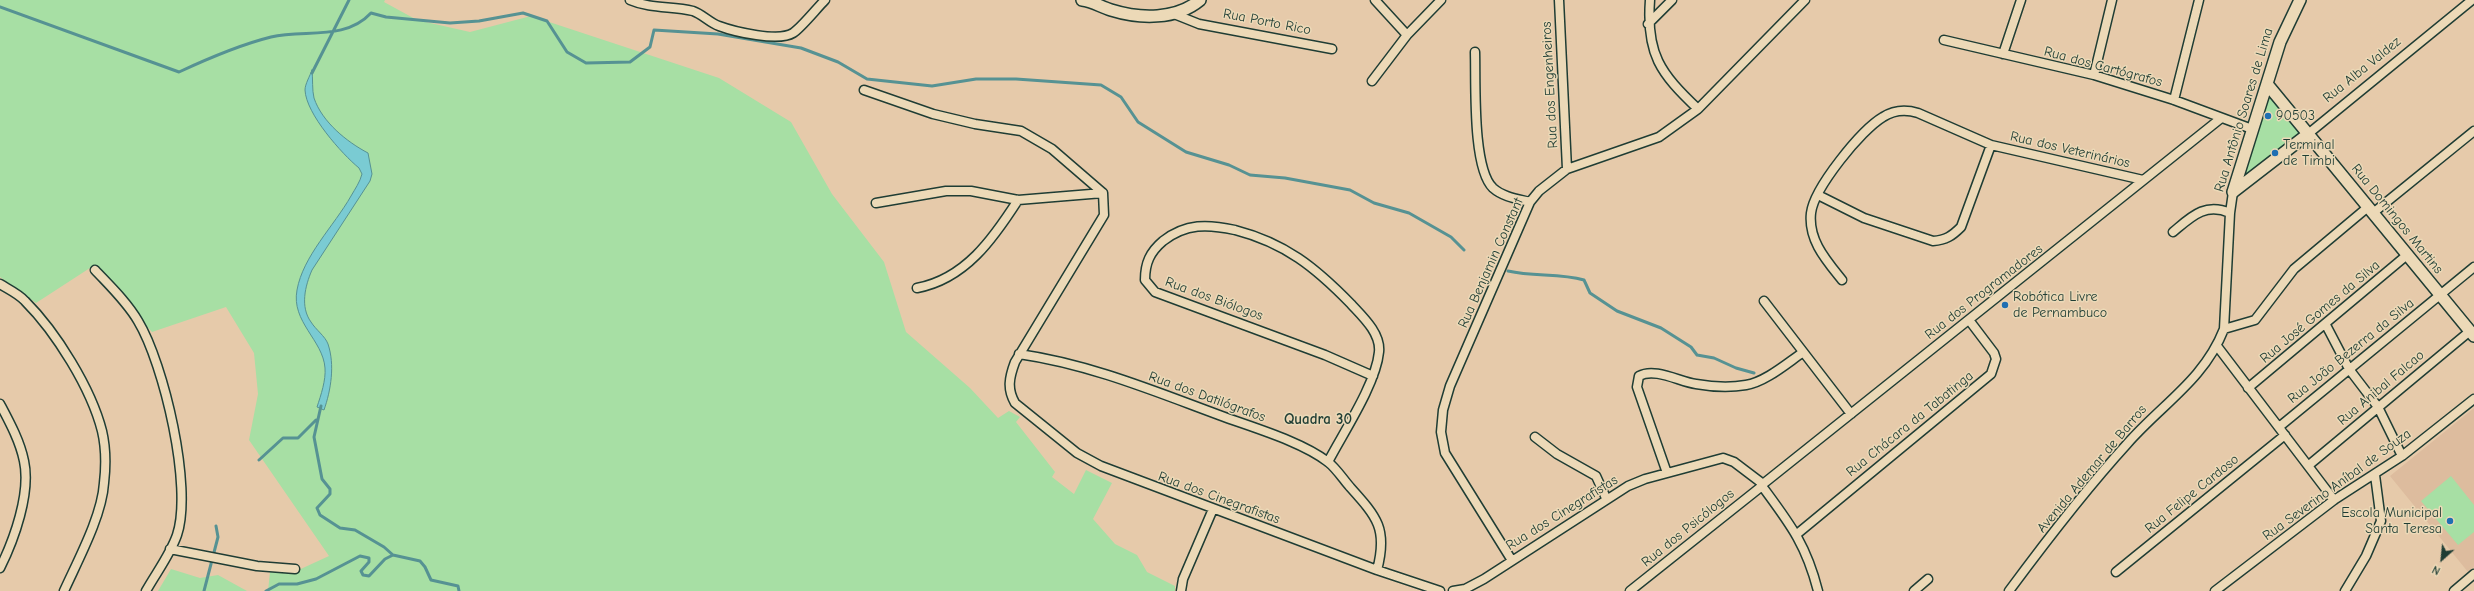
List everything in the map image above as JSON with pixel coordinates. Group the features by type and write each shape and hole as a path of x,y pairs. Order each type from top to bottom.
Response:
{"street":[{"path":"630,0 652,8 694,12 719,26 738,32 772,37 783,36 795,32 825,0"},
{"name":"Rua Porto Rico","path":"1085,0 1126,14 1160,16 1174,14 1192,7 1200,0"},
{"path":"1375,0 1407,35"},
{"path":"1372,81 1407,35 1441,0"},
{"name":"Rua dos Engenheiros","path":"1559,0 1567,169"},
{"path":"1650,0 1648,24 1651,40 1663,72 1698,109"},
{"path":"1648,24 1672,0"},
{"name":"Rua Benjamin Constant","path":"1511,560 1445,453 1441,432 1443,410 1450,386 1530,202 1554,178 1567,169 1659,137 1698,109 1804,0"},
{"path":"2003,54 2021,0"},
{"path":"2094,75 2112,0"},
{"path":"2174,100 2199,0"},
{"name":"Rua Antônio Soares de Lima","path":"2224,329 2230,213 2233,192 2280,42 2300,0"},
{"name":"Rua Alba Valdez","path":"2233,192 2308,134 2472,0"},
{"name":"Rua Porto Rico","path":"1174,14 1198,24 1332,49"},
{"name":"Rua dos Cartógrafos","path":"1944,40 2094,75 2174,100 2220,119 2252,129"},
{"path":"1475,52 1478,131 1485,175 1493,188 1504,195 1530,202"},
{"name":"Rua Domingos Martins","path":"2267,84 2407,256 2472,333"},
{"path":"864,90 954,119 1021,131 1052,149 1103,193 1104,216 1069,276 1019,354"},
{"name":"Rua dos Veterinários","path":"1842,280 1820,253 1814,238 1811,212 1818,195 1829,176 1858,139 1882,117 1895,111 1906,110 1918,113 1991,145 2143,180"},
{"name":"Rua dos Programadores","path":"1763,485 2220,119"},
{"path":"2224,329 2255,320 2294,269 2474,131"},
{"name":"Rua dos Veterinários","path":"1818,195 1864,218 1933,241 1952,236 1960,226 1991,145"},
{"path":"876,204 946,191 971,191 1018,200 1103,193"},
{"path":"916,288 931,285 956,274 1000,228 1018,200"},
{"path":"2173,232 2188,220 2211,208 2219,208 2230,213"},
{"name":"Rua dos Biólogos","path":"1328,462 1373,376 1379,351 1375,335 1365,319 1321,275 1297,256 1273,242 1212,225 1190,226 1173,233 1156,247 1147,260 1144,280 1155,292 1318,352 1373,376"},
{"name":"Rua José Gomes da Silva","path":"2248,388 2326,325 2407,256"},
{"name":"Rua João Bezerra da Silva","path":"2278,427 2474,267"},
{"path":"95,270 138,320 160,372 176,446 180,490 177,534 146,591"},
{"path":"0,284 25,300 57,341 90,400 102,431 105,453 104,484 93,525 64,591"},
{"path":"1764,301 1802,353 1851,414"},
{"name":"Rua Chácara da Tabatinga","path":"1797,534 1991,374 1996,360 1994,353 1969,320"},
{"path":"2326,325 2349,369 2378,407 2402,456"},
{"name":"Avenida Ademar de Barros","path":"2009,591 2126,445 2152,416 2196,376 2217,346 2224,329"},
{"name":"Rua Anibal Falcao","path":"2309,465 2378,407 2472,333"},
{"path":"2217,346 2278,427 2309,465 2334,500"},
{"path":"1667,473 1637,386 1640,376 1644,373 1652,374 1720,387 1747,385 1769,375 1802,353"},
{"name":"Rua dos Cinegrafistas","path":"1019,354 1011,376 1010,393 1015,403 1077,453 1101,466 1213,509 1377,570 1440,591"},
{"name":"Rua dos Datilógrafos","path":"1019,354 1060,360 1134,384 1265,432 1298,446 1328,462 1376,520 1381,533 1382,549 1377,570"},
{"name":"Rua Severino Aníbal de Souza","path":"2215,591 2334,500 2375,475 2402,456 2474,399"},
{"path":"0,404 21,450 25,476 14,534 0,568"},
{"name":"Rua Felipe Cardoso","path":"2116,572 2285,436"},
{"path":"1535,437 1557,454 1596,476 1606,498"},
{"name":"Rua dos Cinegrafistas","path":"1453,591 1465,589 1606,498 1634,484 1722,458 1740,465 1763,485 1797,534 1813,570 1818,591"},
{"path":"2345,591 2366,556 2381,521 2375,475"},
{"name":"Rua dos Psicólogos","path":"1630,591 1763,485"},
{"path":"1181,591 1183,579 1213,509"},
{"path":"170,549 257,566 296,569"},
{"path":"2454,591 2474,574"},
{"path":"1914,591 1928,579"}],"shaded area":[{"name":"Escola Municipal Santa Teresa","path":"2474,408 2474,567 2468,572 2390,476"}],"green space":[{"path":"0,0 385,0 384,2 417,20 470,32 531,16 719,78 791,122 832,194 884,262 906,332 970,388 998,418 1009,411 1020,417 1016,422 1055,472 1052,477 1074,494 1086,470 1112,483 1093,519 1115,544 1137,555 1147,572 1175,586 1175,591 268,591 270,572 292,573 329,556 249,440 258,394 254,353 226,307 152,332 93,266 36,303 0,277"},
{"path":"2267,84 2308,134 2233,192"},
{"path":"2451,476 2474,505 2474,532 2458,545 2421,501"},
{"path":"171,569 200,578 218,575 247,591 158,591"}],"water":[{"path":"312,70 313,95 318,107 336,130 352,143 368,153 372,174 370,181 312,270 307,283 305,303 308,316 313,325 327,341 330,352 332,369 329,394 324,410 317,407 322,393 325,377 323,358 299,312 296,301 297,290 300,277 312,253 344,207 362,174 359,168 326,133 311,110 307,100 305,88"}],"waterway":[{"path":"312,73 349,0"},
{"path":"0,7 179,72 224,52 271,37 337,31 361,22 371,13 386,17 450,23 479,21 523,13 547,21 567,52 586,63 630,62 650,47 654,30 718,34 801,48 838,62 867,79 932,86 976,79 1016,79 1101,85 1121,97 1138,122 1186,152 1229,165 1250,175 1285,178 1350,190 1374,203 1409,213 1451,237 1464,250"},
{"path":"1508,271 1527,274 1565,276 1584,280 1590,293 1617,311 1661,328 1691,347 1697,355 1714,358 1736,368 1754,373"},
{"path":"321,406 314,437 322,479 330,489 330,494 317,508 320,515 340,528 355,530 384,547 393,555 420,561 425,567 431,580 458,586 459,591"},
{"path":"259,460 283,438 298,438 316,420"},
{"path":"204,591 218,537 216,526"},
{"path":"266,591 279,584 297,584 316,579 360,556 369,558 369,562 361,571 363,575 369,576 385,559 393,555"}],"place":[{"name":"90503","path":"2268,116"},
{"name":"Terminal de Timbi","path":"2275,153"},
{"name":"Robótica Livre de Pernambuco","path":"2005,305"},
{"name":"Escola Municipal Santa Teresa","path":"2450,521"}],"district":[{"name":"Quadra 30","path":"1318,420"}]}
